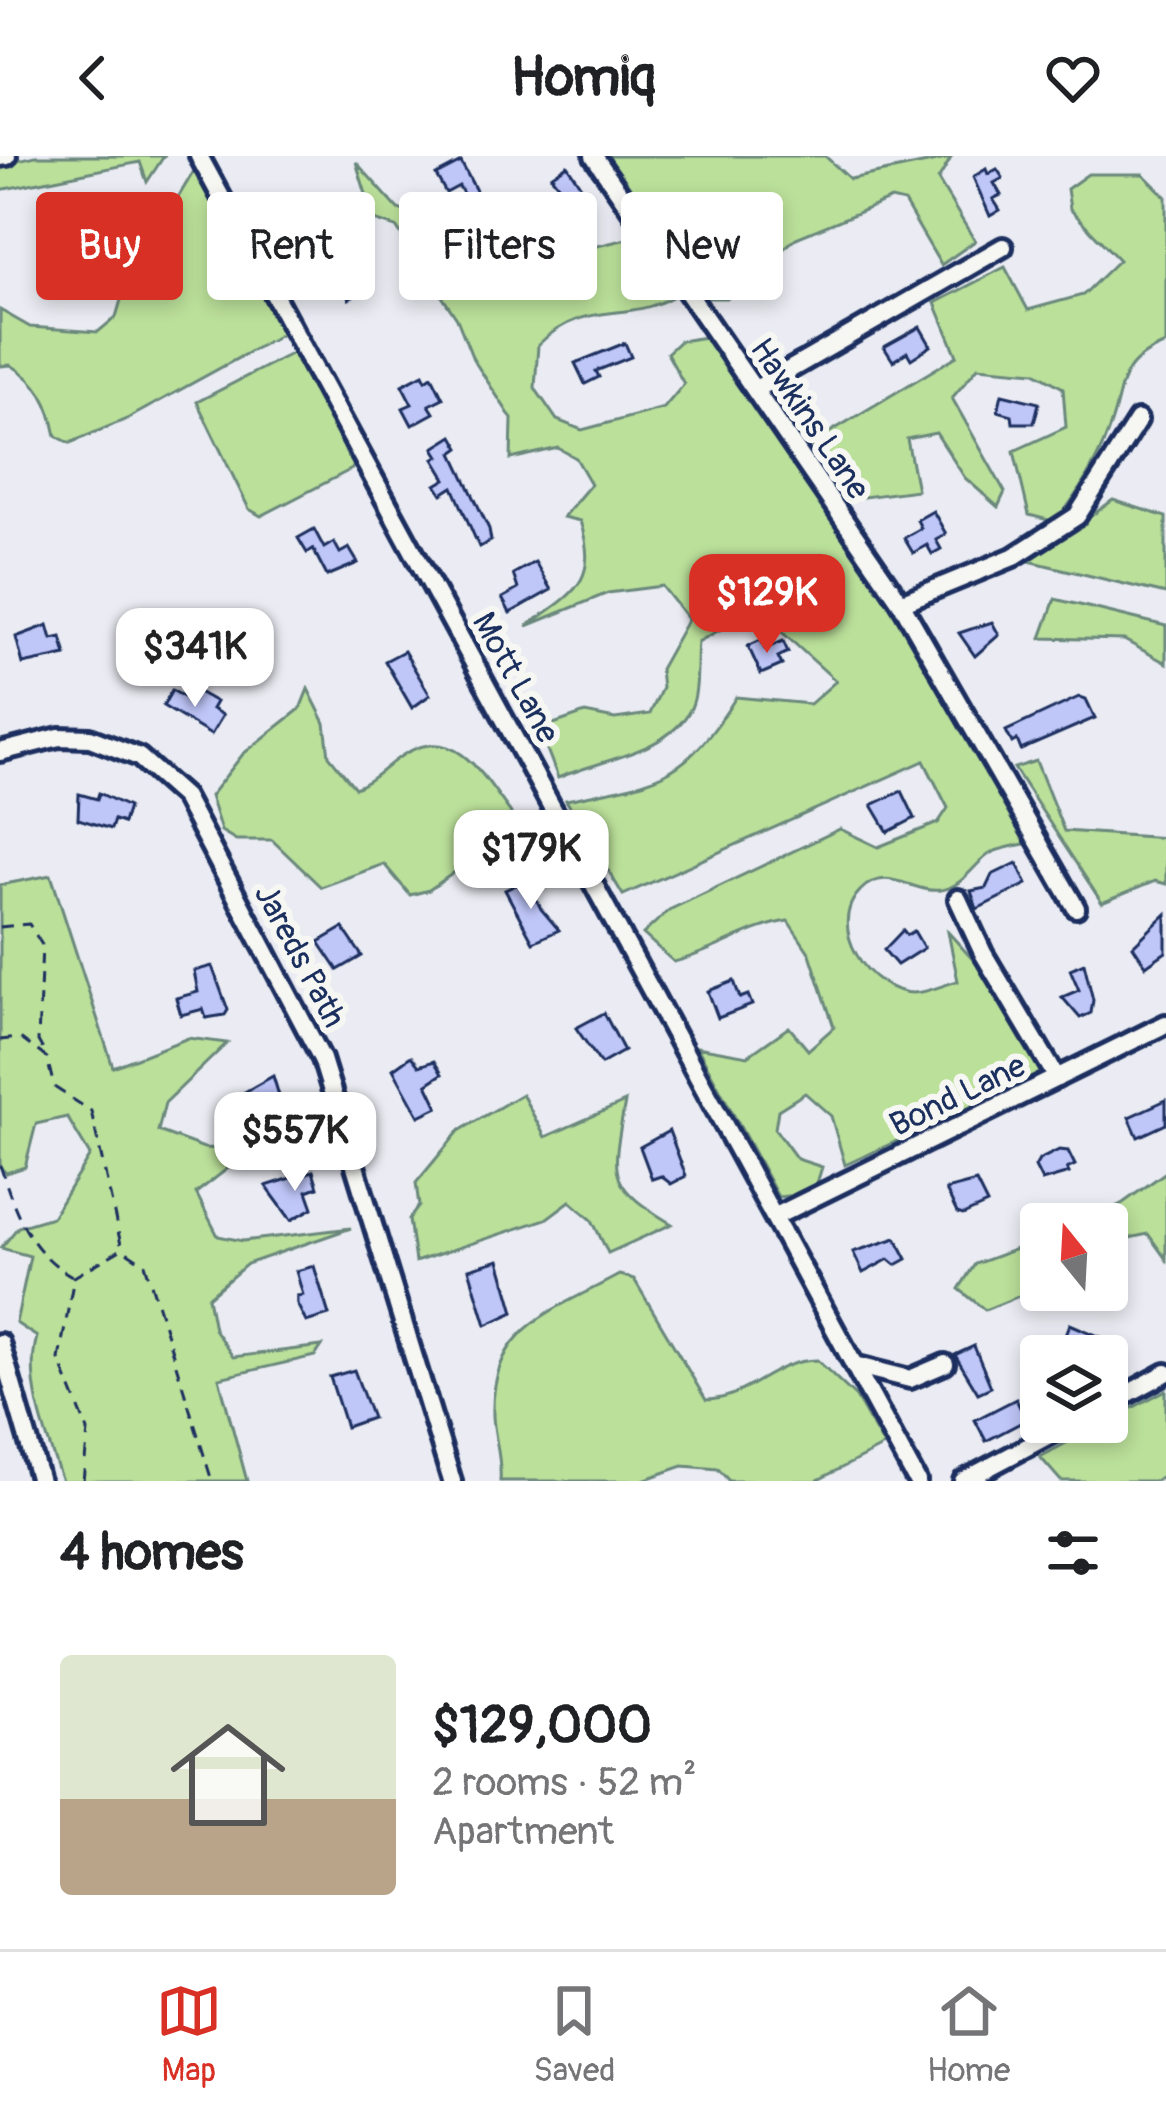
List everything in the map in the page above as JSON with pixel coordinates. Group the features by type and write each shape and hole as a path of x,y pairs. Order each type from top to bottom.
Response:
{"street":[{"name":"Mott Lane","path":"199,156 917,1481"},
{"name":"Hawkins Lane","path":"594,156 901,603 1076,908"},
{"path":"756,389 1003,247"},
{"path":"901,603 1013,557 1077,516 1138,420"},
{"name":"Jareds Path","path":"0,752 59,737 90,738 139,757 184,797 322,1059 452,1481"},
{"path":"958,899 983,953 1057,1078"},
{"name":"Bond Lane","path":"776,1216 1165,1027"},
{"path":"0,1343 40,1481"},
{"path":"854,1365 910,1379 945,1364"},
{"path":"1128,1394 1166,1373"},
{"path":"964,1481 1035,1443"}],"path":[{"path":"0,927 29,924 42,945 38,1041 54,1087 91,1112 122,1249 145,1264 212,1481"},
{"path":"0,1040 20,1039 47,1058"},
{"path":"0,1165 20,1224 48,1263 74,1277"},
{"path":"83,1481 88,1431 59,1360 74,1277 122,1249"}],"green space":[{"path":"35,156 164,156 147,182 140,162 0,190 0,164"},
{"path":"608,156 825,156 850,179 951,158 938,180 975,241 941,265 904,202 891,199 796,238 783,249 783,192 634,192"},
{"path":"356,162 399,209 399,232 375,220 375,192 365,192"},
{"path":"194,171 207,194 207,300 266,300 284,333 127,419 70,443 56,436 36,386 11,365 0,366 0,310 30,327 98,332 116,317 121,300 183,300 181,192"},
{"path":"1088,174 1143,174 1166,197 1166,344 1129,369 1098,456 1064,512 1056,522 1029,515 1014,451 1066,427 1063,388 1035,372 978,367 952,398 1005,492 998,507 965,478 936,433 907,439 917,490 849,499 810,444 957,356 935,303 1005,267 1028,310 1083,295 1119,260 1070,209 1067,189"},
{"path":"621,240 621,300 665,300 572,321 538,345 535,388 557,420 582,430 664,408 684,384 667,353 680,341 706,337 893,609 1030,843 993,852 949,888 931,890 890,880 871,883 851,905 847,921 857,955 881,982 897,990 924,992 958,981 948,932 985,973 1046,1072 845,1165 831,1116 805,1093 778,1110 775,1129 797,1159 822,1167 817,1183 796,1195 778,1197 697,1047 748,1056 789,1027 808,1050 834,1027 810,954 788,921 674,962 643,934 669,910 840,829 878,847 938,823 948,808 924,761 623,895 566,800 666,773 700,746 736,697 810,704 836,681 774,625 725,627 698,642 695,693 681,723 650,745 558,778 539,729 585,713 615,719 650,714 662,688 660,669 688,619 662,586 608,593 527,626 569,595 584,573 587,559 580,521 563,517 591,484 576,458 558,448 511,459 512,419 473,359 444,300 597,300 597,246"},
{"path":"294,352 355,462 352,469 261,516 249,509 197,402"},
{"path":"1113,500 1166,517 1166,594 1029,561"},
{"path":"1055,599 1166,626 1166,663 1124,640 1041,638"},
{"path":"308,689 325,723 329,756 355,788 410,751 443,746 469,761 511,813 505,837 429,890 410,895 384,864 321,887 272,840 236,840 221,831 210,796 243,754 300,709"},
{"path":"1036,761 1064,831 1166,838 1166,884 1155,881 1102,903 1014,768"},
{"path":"51,875 113,1067 188,1038 227,1043 165,1103 158,1131 204,1148 243,1150 240,1159 196,1193 218,1236 243,1241 351,1228 247,1264 208,1297 214,1329 233,1357 322,1346 315,1356 219,1378 247,1481 62,1481 50,1447 35,1391 37,1337 16,1323 30,1256 1,1248 18,1227 52,1217 90,1155 67,1117 36,1124 25,1167 6,1173 0,1167 0,885"},
{"path":"522,1094 545,1137 625,1102 617,1147 618,1176 635,1198 672,1224 608,1253 592,1220 570,1201 546,1219 415,1262 409,1219 419,1206 416,1183 459,1131"},
{"path":"1166,1172 1166,1259 1148,1234 1128,1238 1128,1203 1123,1203"},
{"path":"1020,1248 1020,1296 985,1310 959,1289 975,1264"},
{"path":"619,1275 634,1279 706,1400 735,1393 787,1366 817,1360 856,1397 884,1446 816,1481 729,1481 718,1469 683,1466 640,1481 500,1481 493,1416 502,1361 514,1342 549,1312"},
{"path":"1166,1390 1166,1473 1155,1481 1061,1481 1040,1457 1066,1443 1128,1443 1128,1410"}],"building":[{"path":"461,162 477,192 462,192 459,186 445,192 436,175"},
{"path":"567,165 585,192 564,192 551,176"},
{"path":"986,169 988,174 997,169 1003,178 994,183 1001,195 993,199 1000,210 990,216 973,177"},
{"path":"920,327 931,346 911,359 907,352 893,361 884,347"},
{"path":"625,343 631,357 596,371 599,377 585,384 575,363"},
{"path":"423,374 426,380 432,376 443,398 429,405 434,413 412,425 403,408 412,404 402,385"},
{"path":"1002,394 1039,403 1034,423 1013,423 1012,415 998,411"},
{"path":"453,436 460,448 453,453 489,529 491,541 479,547 453,487 442,494 436,485 446,479 434,459 439,456 434,448"},
{"path":"933,511 946,534 936,540 941,549 932,554 927,545 913,553 904,538 921,528 917,520"},
{"path":"314,529 324,548 334,542 340,553 349,548 358,563 327,576 313,549 307,553 298,538"},
{"path":"535,562 551,590 510,613 502,598 518,589 513,574"},
{"path":"992,622 999,635 975,656 959,633"},
{"path":"48,625 52,639 61,637 66,655 23,664 16,637"},
{"path":"761,640 765,649 783,641 788,652 778,657 782,665 761,674 748,646"},
{"path":"404,651 430,695 412,708 385,661"},
{"path":"193,689 216,702 212,709 223,715 211,735 163,706 172,690 187,699"},
{"path":"1079,697 1086,699 1095,718 1021,750 1017,740 1012,743 1006,731"},
{"path":"902,791 915,818 888,832 872,805"},
{"path":"99,793 128,807 123,823 114,820 111,829 78,819 79,794 97,799"},
{"path":"1017,863 1027,884 977,909 971,891 986,888 992,875"},
{"path":"527,880 541,909 559,930 533,942 505,890"},
{"path":"1166,914 1166,952 1146,966 1133,946"},
{"path":"343,928 362,956 338,970 319,942"},
{"path":"903,930 907,935 914,931 924,948 897,965 884,950"},
{"path":"1084,963 1093,1000 1091,1013 1080,1018 1062,997 1079,990 1070,969"},
{"path":"212,966 228,1010 225,1015 206,1018 203,1009 181,1015 176,998 198,992 194,971"},
{"path":"734,981 740,998 748,995 752,1005 718,1018 708,991"},
{"path":"604,1013 624,1051 601,1064 576,1028"},
{"path":"411,1056 419,1066 434,1061 442,1074 427,1084 438,1107 419,1116 393,1069"},
{"path":"273,1076 284,1112 257,1123 241,1094"},
{"path":"1166,1100 1166,1124 1138,1137 1129,1117"},
{"path":"669,1131 686,1176 671,1184 661,1176 652,1179 640,1147"},
{"path":"1059,1150 1068,1151 1075,1165 1067,1169 1069,1173 1042,1181 1035,1167"},
{"path":"313,1171 318,1187 307,1191 313,1208 291,1220 266,1186"},
{"path":"976,1182 987,1204 963,1215 957,1213 946,1190"},
{"path":"896,1238 907,1259 896,1265 889,1259 863,1273 853,1252"},
{"path":"499,1260 514,1312 486,1325 469,1269"},
{"path":"314,1266 329,1315 306,1322 297,1304 297,1296 303,1295 296,1271"},
{"path":"1070,1324 1096,1335 1066,1335"},
{"path":"974,1346 991,1387 978,1393 955,1355"},
{"path":"354,1370 372,1418 346,1427 330,1377"},
{"path":"1016,1399 1020,1407 1020,1423 986,1441 975,1420"}]}
